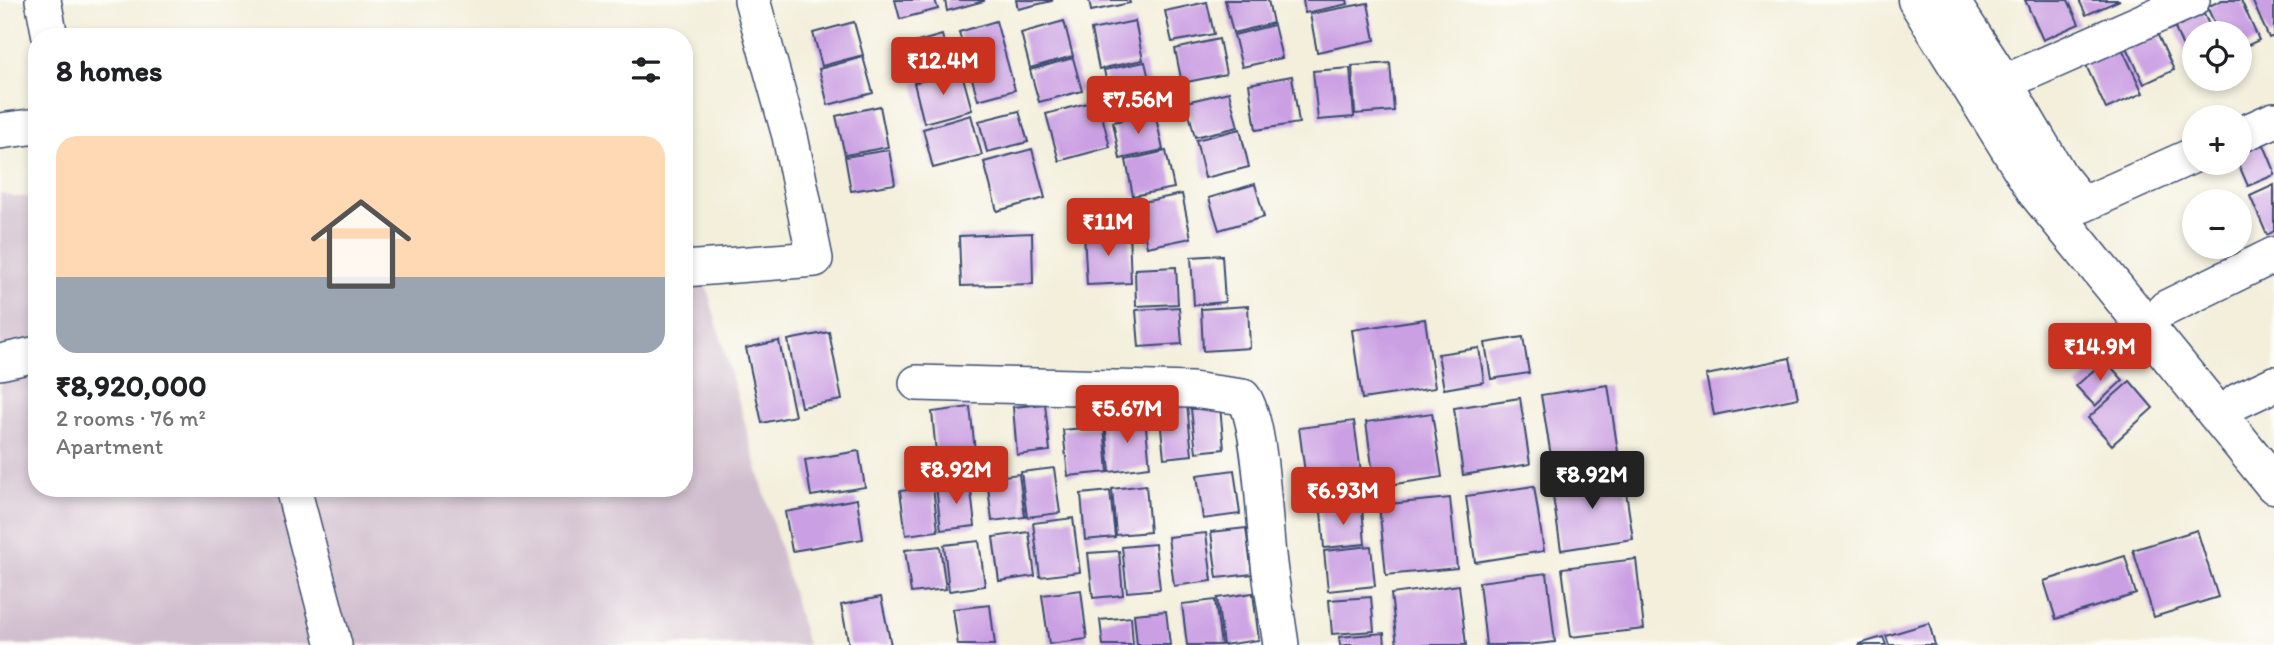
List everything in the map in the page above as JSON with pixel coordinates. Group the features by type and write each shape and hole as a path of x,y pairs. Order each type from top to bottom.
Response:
{"main road":[{"path":"1917,0 2036,191 2274,484"},
{"path":"1950,0 2058,176 2274,444"}],"street":[{"path":"43,0 48,28"},
{"path":"693,268 816,259 790,136 752,0"},
{"path":"2003,83 2192,0"},
{"path":"2252,130 2274,120"},
{"path":"0,131 28,127"},
{"path":"2082,205 2182,160"},
{"path":"2166,308 2274,255"},
{"path":"0,362 28,356"},
{"path":"917,383 1192,390 1243,397 1249,405 1258,447 1268,558 1281,645"},
{"path":"2238,401 2274,384"},
{"path":"295,497 334,645"}],"shaded area":[{"path":"0,193 28,197 28,497 693,497 693,238 807,645 0,645"}],"building":[{"path":"895,0 935,0 938,9 900,19"},
{"path":"945,0 984,0 984,1 947,11"},
{"path":"1016,0 1052,0 1052,1 1018,9"},
{"path":"1089,0 1129,0 1130,3 1091,11"},
{"path":"1225,0 1268,0 1273,23 1233,33"},
{"path":"1303,0 1347,0 1348,4 1305,13"},
{"path":"2025,0 2068,0 2079,24 2043,40"},
{"path":"2079,0 2120,0 2086,15"},
{"path":"2222,0 2241,0 2250,21 2213,21 2207,7"},
{"path":"2252,0 2274,0 2274,36 2269,38"},
{"path":"1207,2 1214,34 1172,42 1165,11"},
{"path":"1368,3 1375,40 1317,52 1310,14"},
{"path":"2202,10 2207,21 2182,21 2182,45 2173,24"},
{"path":"996,21 1015,90 978,100 959,32"},
{"path":"1064,21 1073,56 1030,68 1021,33"},
{"path":"1135,21 1143,60 1099,69 1091,30"},
{"path":"854,22 863,55 822,66 813,33"},
{"path":"2252,24 2259,40 2252,43"},
{"path":"1274,25 1282,58 1242,67 1234,35"},
{"path":"2155,29 2174,70 2144,84 2125,43"},
{"path":"942,35 950,66 908,78 900,47"},
{"path":"1219,39 1226,74 1182,83 1175,49"},
{"path":"2120,44 2143,93 2106,109 2084,61"},
{"path":"863,57 873,93 828,105 819,69"},
{"path":"1073,58 1082,91 1039,102 1030,70"},
{"path":"1145,62 1153,96 1112,105 1104,70"},
{"path":"1390,63 1394,111 1355,114 1352,66"},
{"path":"1350,68 1354,117 1318,120 1313,71"},
{"path":"961,70 972,110 924,123 914,83"},
{"path":"1292,76 1299,123 1256,130 1249,84"},
{"path":"1229,92 1238,127 1195,137 1186,102"},
{"path":"1098,100 1110,147 1059,161 1046,114"},
{"path":"880,106 888,147 845,155 836,116"},
{"path":"1019,111 1028,142 987,152 979,121"},
{"path":"1155,113 1163,150 1120,159 1113,122"},
{"path":"971,115 982,155 933,168 923,129"},
{"path":"1240,129 1249,167 1205,178 1196,140"},
{"path":"2259,133 2274,175 2248,186 2243,175 2252,175 2252,136"},
{"path":"1032,149 1045,198 997,211 984,162"},
{"path":"889,150 895,184 851,191 845,157"},
{"path":"1166,151 1174,188 1133,196 1126,160"},
{"path":"1255,184 1264,217 1219,230 1209,198"},
{"path":"2274,185 2274,231 2267,235 2252,201 2252,195"},
{"path":"1182,194 1191,238 1147,247 1138,203"},
{"path":"1129,231 1131,283 1087,285 1084,233"},
{"path":"1032,233 1033,284 961,286 959,236"},
{"path":"1222,255 1225,302 1194,305 1191,257"},
{"path":"1176,267 1178,304 1136,306 1135,269"},
{"path":"1248,306 1250,348 1203,351 1201,309"},
{"path":"1179,307 1182,344 1139,347 1136,310"},
{"path":"1425,319 1435,388 1362,399 1352,330"},
{"path":"829,332 842,400 801,407 788,340"},
{"path":"1523,337 1529,373 1491,379 1485,343"},
{"path":"779,341 795,416 762,423 746,348"},
{"path":"1479,348 1484,382 1444,389 1438,354"},
{"path":"1790,358 1798,398 1714,415 1706,375"},
{"path":"2105,360 2123,380 2095,406 2076,386"},
{"path":"2130,381 2153,408 2112,445 2088,418"},
{"path":"1608,385 1618,452 1552,462 1541,395"},
{"path":"1520,398 1530,464 1463,475 1454,408"},
{"path":"1045,404 1050,451 1017,455 1013,407"},
{"path":"1187,405 1192,455 1164,458 1159,408"},
{"path":"970,407 976,459 937,463 932,412"},
{"path":"1220,407 1224,449 1196,452 1191,409"},
{"path":"1432,413 1442,477 1375,487 1366,422"},
{"path":"1145,418 1150,467 1110,472 1105,422"},
{"path":"1354,421 1365,502 1310,510 1299,428"},
{"path":"1104,426 1108,472 1068,476 1063,430"},
{"path":"859,451 865,487 811,496 805,460"},
{"path":"1054,468 1060,513 1027,517 1021,472"},
{"path":"1234,470 1240,514 1203,519 1197,475"},
{"path":"1623,472 1633,539 1561,550 1551,483"},
{"path":"1019,474 1025,517 992,521 987,478"},
{"path":"970,482 975,526 941,530 936,486"},
{"path":"1146,485 1150,532 1116,535 1112,489"},
{"path":"1534,486 1544,551 1475,562 1466,496"},
{"path":"933,487 938,531 906,535 900,491"},
{"path":"1110,491 1115,537 1085,540 1081,494"},
{"path":"1450,498 1457,568 1386,575 1379,505"},
{"path":"857,499 863,539 792,551 785,512"},
{"path":"1362,507 1365,544 1324,548 1321,511"},
{"path":"1073,518 1080,572 1040,577 1033,523"},
{"path":"1246,528 1252,574 1217,578 1211,532"},
{"path":"2197,530 2218,597 2154,617 2133,550"},
{"path":"1029,532 1035,576 999,581 993,537"},
{"path":"1206,533 1212,581 1174,586 1168,537"},
{"path":"979,541 985,586 949,591 944,545"},
{"path":"1155,544 1160,589 1127,592 1122,547"},
{"path":"940,546 946,589 911,593 905,550"},
{"path":"1371,546 1375,586 1328,591 1324,551"},
{"path":"1119,551 1123,595 1093,598 1088,553"},
{"path":"2125,556 2136,594 2056,619 2044,581"},
{"path":"1636,559 1644,629 1571,637 1562,568"},
{"path":"1547,573 1555,642 1486,645 1479,582"},
{"path":"1459,585 1466,645 1397,645 1391,594"},
{"path":"1081,590 1087,639 1049,644 1042,595"},
{"path":"1253,593 1259,640 1223,645 1217,598"},
{"path":"881,597 891,645 849,645 841,605"},
{"path":"1371,597 1374,631 1332,634 1329,600"},
{"path":"1215,600 1221,645 1187,645 1182,604"},
{"path":"990,605 995,645 958,645 953,609"},
{"path":"1166,611 1170,645 1137,645 1134,614"},
{"path":"1131,617 1133,645 1103,645 1100,620"},
{"path":"1929,623 1935,645 1889,645 1886,636"},
{"path":"1384,633 1385,645 1340,645 1339,637"},
{"path":"1883,637 1886,645 1859,645 1859,644"}]}
